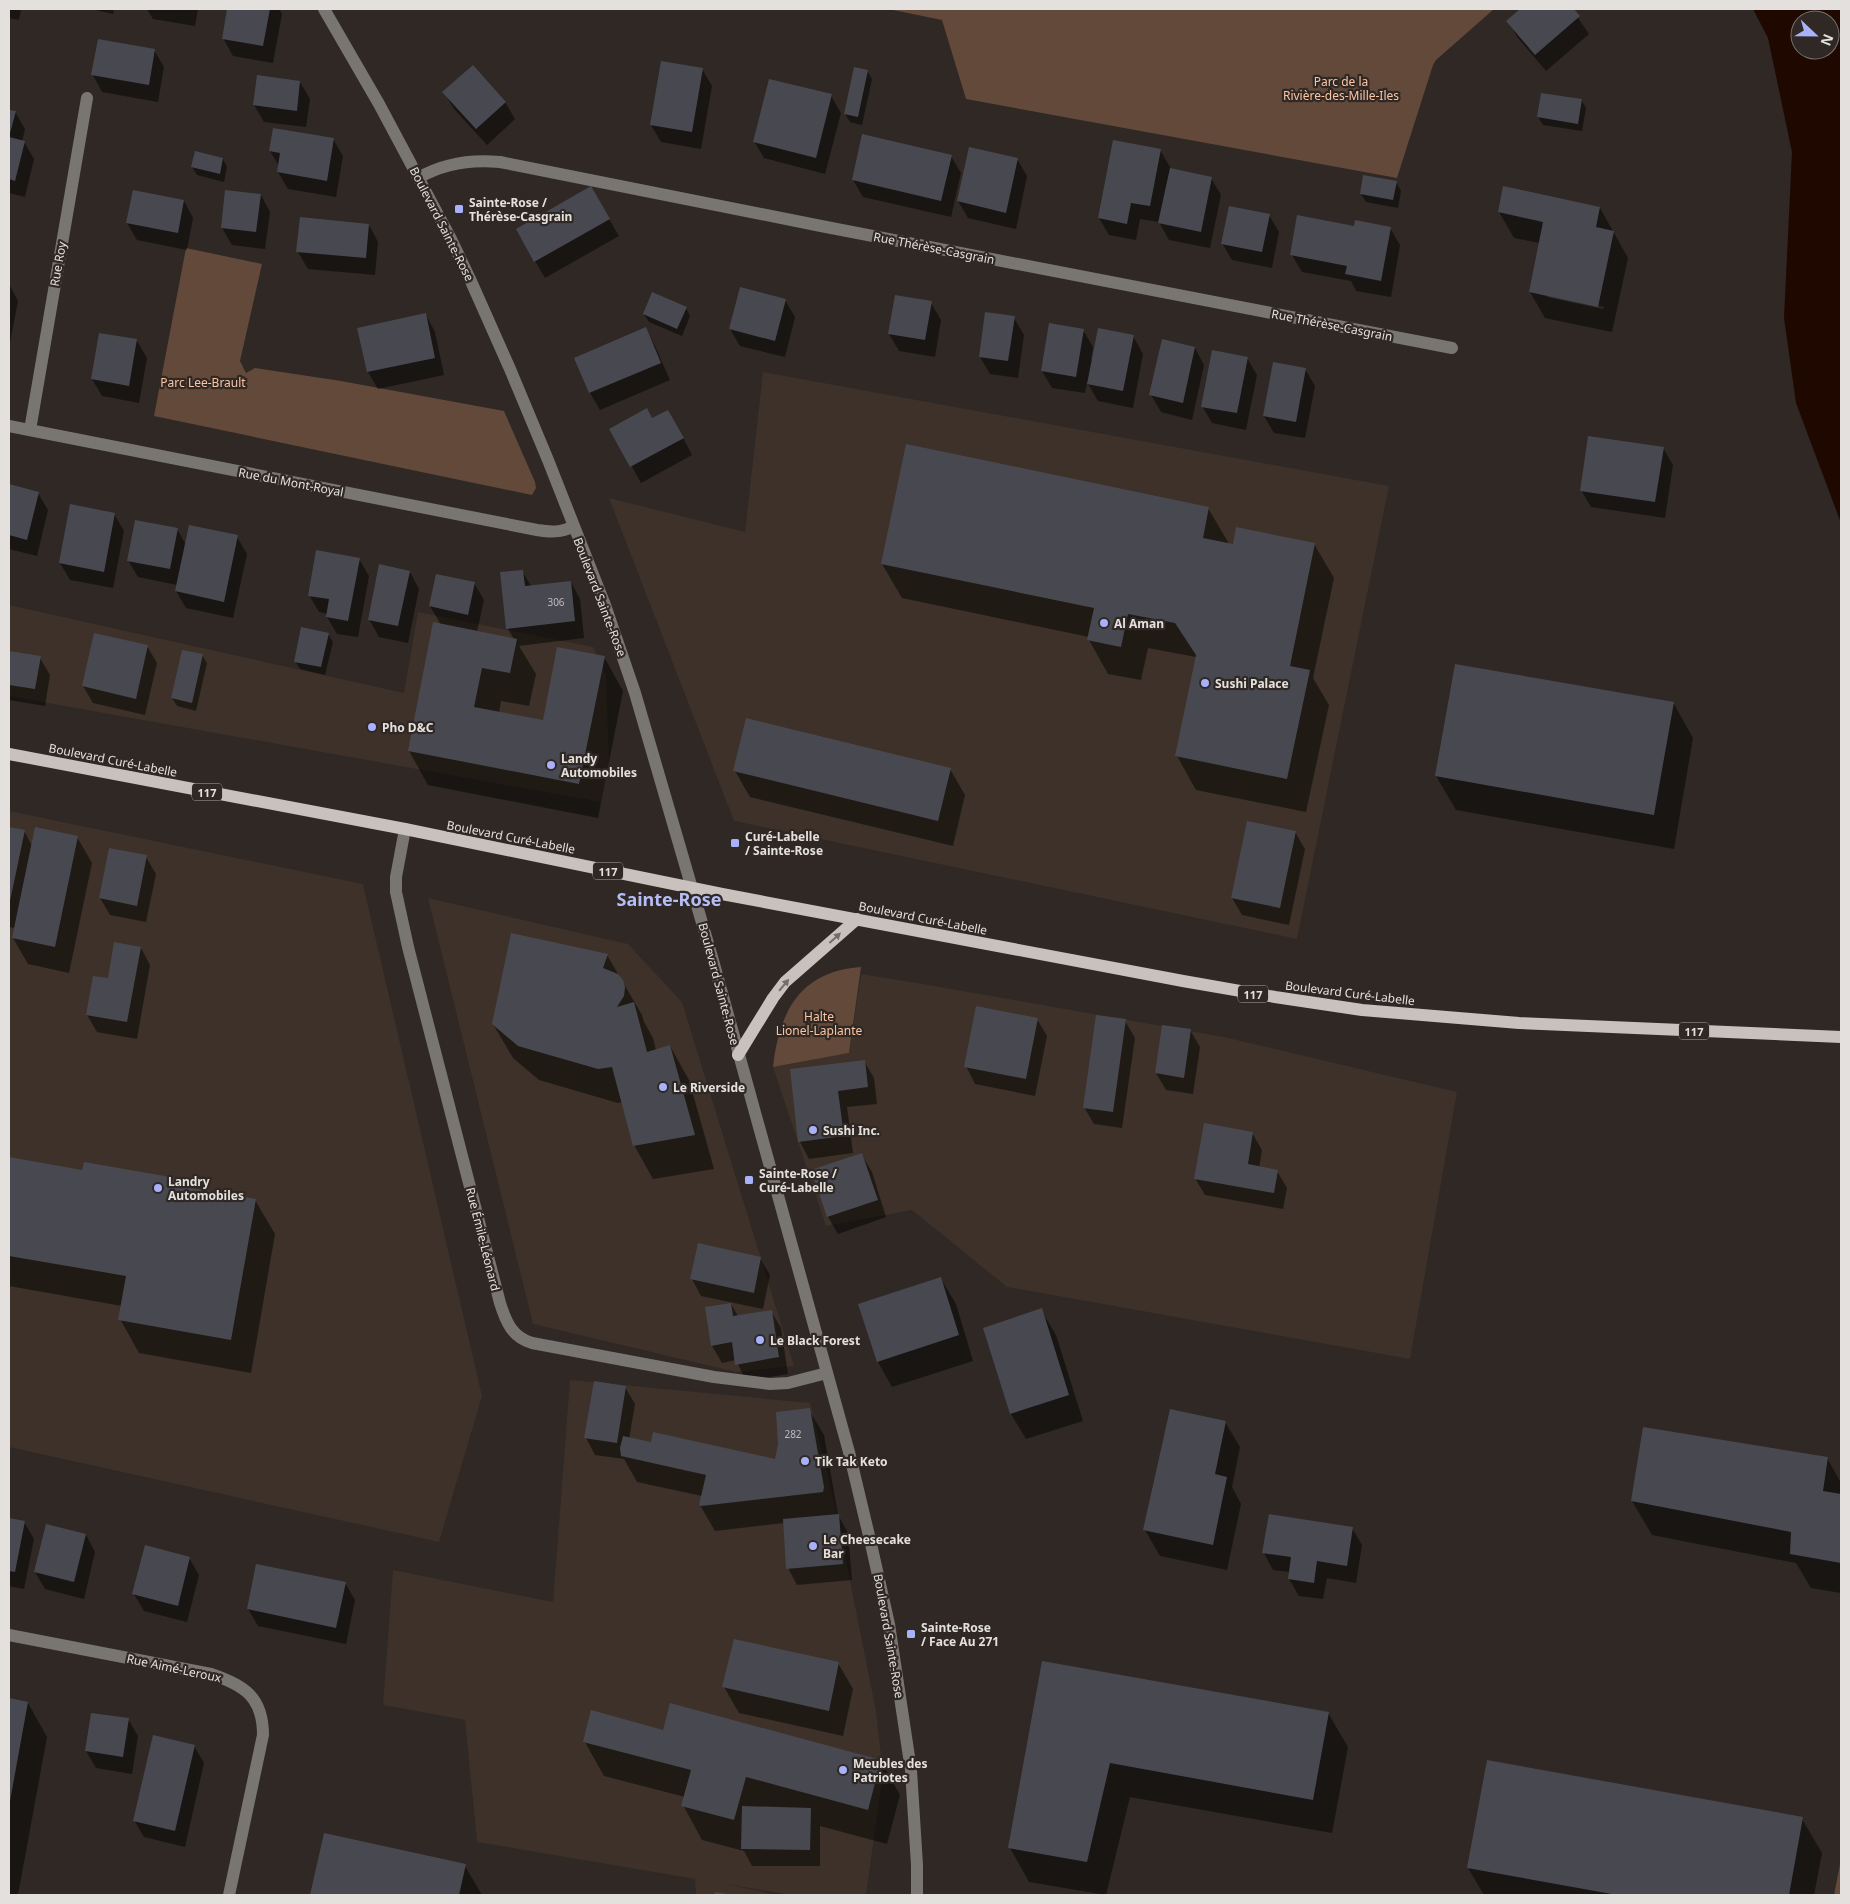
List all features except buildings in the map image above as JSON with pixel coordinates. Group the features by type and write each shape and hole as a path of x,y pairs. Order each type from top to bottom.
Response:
{"main road":[{"name":"Boulevard Curé-Labelle","path":"9,754 405,830 691,888 1183,982 1362,1010 1537,1025 1841,1037"},
{"path":"738,1055 785,982 857,919"}],"street":[{"name":"Boulevard Sainte-Rose","path":"324,9 379,104 451,239 486,314 538,434 590,565 628,671 712,957 859,1495 889,1624 911,1770 917,1895"},
{"name":"Rue Roy","path":"30,430 86,98"},
{"name":"Rue Thérèse-Casgrain","path":"418,178 432,170 449,164 482,160 500,162 1452,348"},
{"name":"Rue du Mont-Royal","path":"9,426 537,530 557,531 566,530 574,526"},
{"name":"Rue Émile-Léonard","path":"405,830 396,877 396,892 408,947 495,1284 505,1318 515,1334 526,1341 544,1346 723,1379 770,1384 788,1383 827,1373"},
{"name":"Rue Aimé-Leroux","path":"9,1635 211,1674 234,1682 253,1698 263,1725 263,1735 230,1895"}],"shaded area":[{"path":"1753,9 1841,9 1841,523 1796,403 1784,318 1792,152 1768,38"},
{"path":"763,372 1389,486 1297,939 734,821 609,498 745,532"},
{"path":"9,605 404,693 418,612 593,647 606,675 609,763 601,802 9,696"},
{"path":"9,811 363,884 482,1396 439,1542 9,1447"},
{"path":"428,898 628,944 682,1002 794,1366 736,1372 533,1324"},
{"path":"861,974 1224,1037 1457,1092 1410,1359 1007,1287 912,1210 826,1226 773,1067 849,1053"},
{"path":"570,1380 810,1403 835,1505 876,1711 883,1773 866,1895 791,1895 726,1884 776,1895 696,1895 695,1879 477,1842 465,1720 383,1705 393,1570 553,1602"}],"green space":[{"name":"Parc de la Rivière-des-Mille-Iles","path":"888,9 1494,9 1436,60 1433,65 1397,178 966,99 942,20"},
{"name":"Parc Lee-Brault","path":"186,248 262,264 240,361 246,373 255,368 341,381 504,411 535,482 536,488 532,495 154,416"},
{"name":"Halte Lionel-Laplante","path":"861,967 849,1053 773,1067 781,1029 787,1012 796,998 808,986 822,977 840,970"},
{"path":"1841,1859 1841,1895 1834,1895"}],"place":[{"name":"Sainte-Rose / Thérèse-Casgrain","path":"459,209"},
{"name":"Al Aman","path":"1104,623"},
{"name":"Sushi Palace","path":"1205,683"},
{"name":"Pho D&C","path":"372,727"},
{"name":"Landy Automobiles","path":"551,765"},
{"name":"Curé-Labelle / Sainte-Rose","path":"735,843"},
{"name":"Le Riverside","path":"663,1087"},
{"name":"Sushi Inc.","path":"813,1130"},
{"name":"Sainte-Rose / Curé-Labelle","path":"749,1180"},
{"name":"Landry Automobiles","path":"158,1188"},
{"name":"Le Black Forest","path":"760,1340"},
{"name":"Tik Tak Keto","path":"805,1461"},
{"name":"Le Cheesecake Bar","path":"813,1546"},
{"name":"Sainte-Rose / Face Au 271","path":"911,1634"},
{"name":"Meubles des Patriotes","path":"843,1770"}],"district":[{"name":"Sainte-Rose","path":"669,899"}]}
